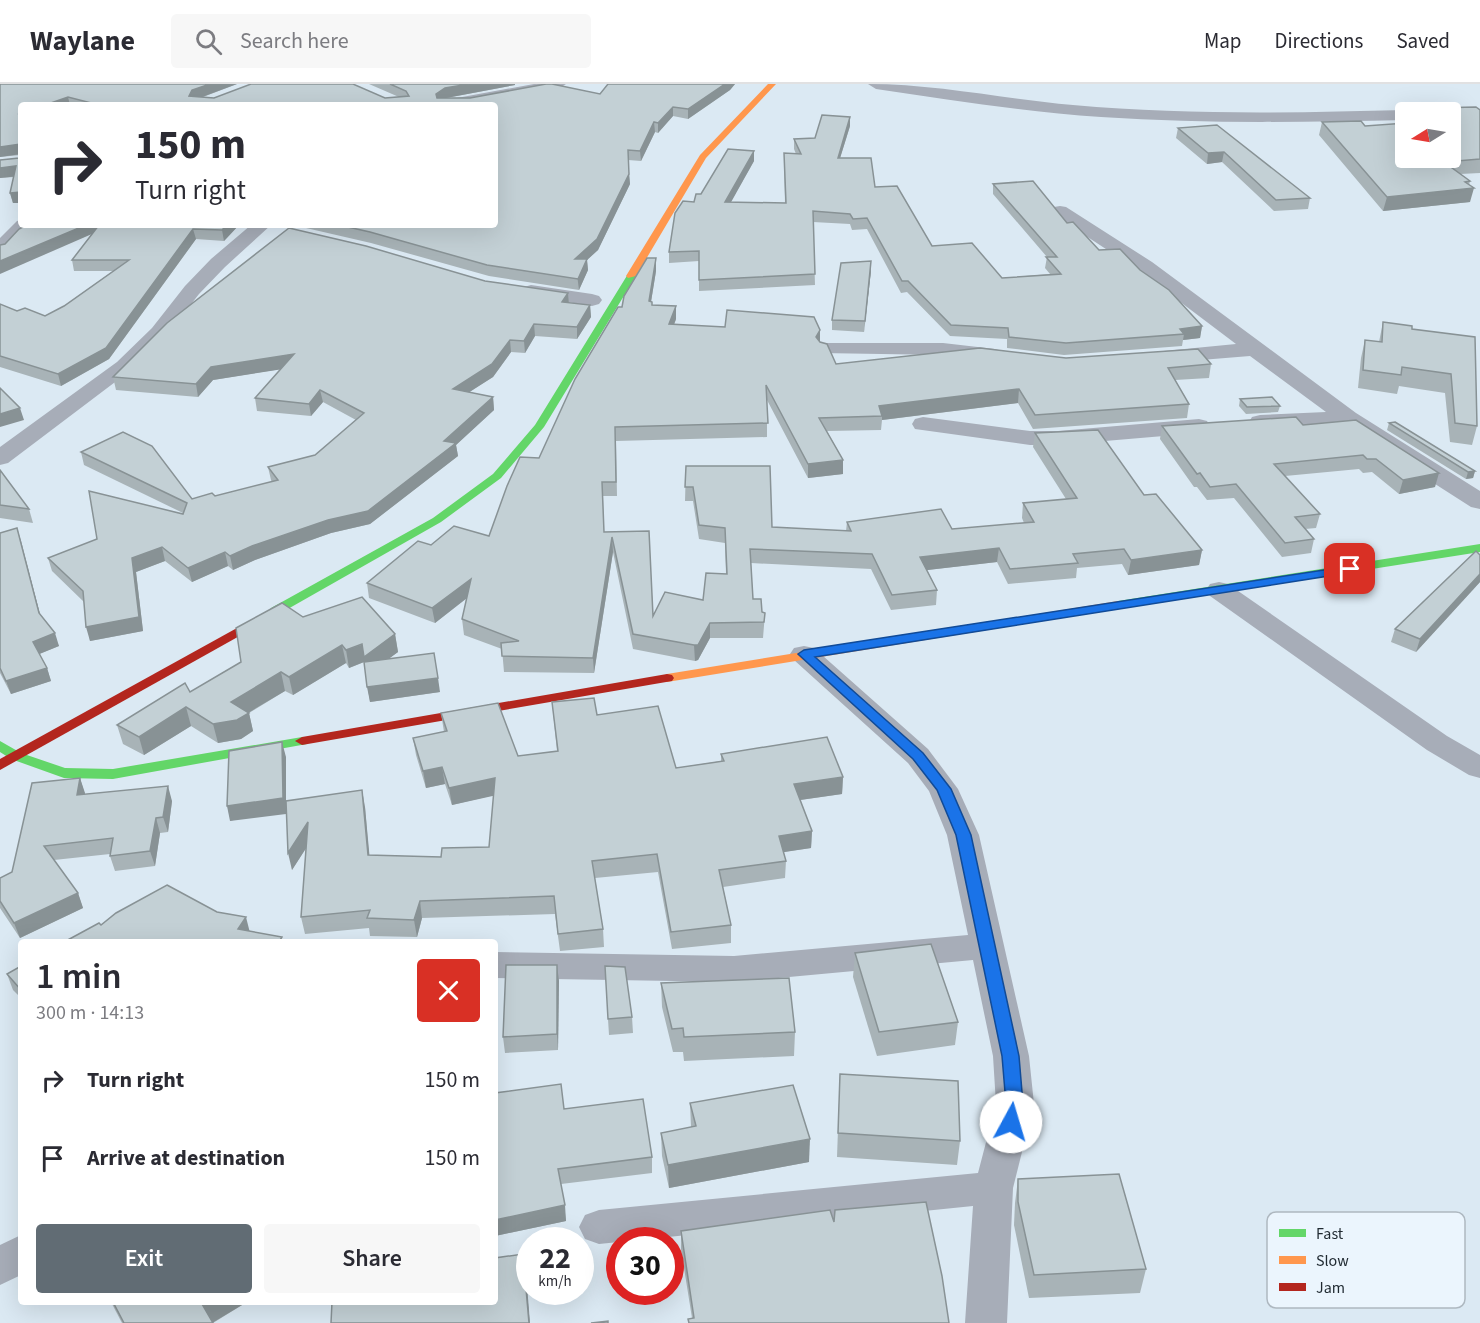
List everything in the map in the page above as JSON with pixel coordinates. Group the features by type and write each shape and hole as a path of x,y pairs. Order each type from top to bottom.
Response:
{"main road":[{"path":"693,147 754,84"},
{"path":"0,765 437,520 497,476 539,427 703,157 772,84"},
{"path":"3,741 16,756 64,773 113,774 804,654 1480,548"}],"street":[{"path":"462,102 558,84"},
{"path":"876,84 979,99 1101,112 1290,116 1395,115"},
{"path":"1060,211 1145,266 1348,418 1480,502"},
{"path":"0,249 17,220"},
{"path":"5,448 124,366 159,332 192,290 218,263 259,228"},
{"path":"275,228 284,230"},
{"path":"510,288 592,300"},
{"path":"826,349 943,349 1011,358"},
{"path":"1140,358 1254,349"},
{"path":"924,424 1030,438 1058,438 1230,424 1348,418"},
{"path":"1219,590 1437,743 1480,768"},
{"path":"804,654 918,756 943,789 963,835 1011,1056 1015,1104 994,1188 986,1323"},
{"path":"498,965 734,969 986,946"},
{"path":"599,1227 994,1188"},
{"path":"0,1267 18,1255"}],"building":[{"path":"0,84 210,84 192,90 189,96 214,98 251,84 353,84 385,98 409,96 406,91 390,84 469,84 445,88 436,94 437,98 470,98 546,84 600,94 608,84 725,84 688,109 673,107 658,123 654,122 640,151 628,150 629,174 597,239 575,259 587,259 578,279 487,265 352,228 498,228 498,102 87,102 68,97 54,102 18,102 18,144 0,147"},
{"path":"1461,107 1476,107 1480,110 1480,159 1461,161"},
{"path":"822,115 850,117 838,158 871,158 875,187 897,186 932,246 972,243 1002,278 1061,274 1046,257 1057,257 993,184 1033,181 1067,223 1073,222 1099,250 1120,249 1140,270 1169,290 1202,326 1180,329 1184,334 1066,343 1009,337 1008,328 951,325 908,281 902,281 867,218 853,219 850,214 813,211 815,274 699,280 699,251 669,252 675,213 683,201 694,202 696,194 701,194 728,149 754,151 725,202 786,203 784,153 801,154 794,139 815,138"},
{"path":"1361,121 1365,126 1395,124 1395,168 1452,168 1470,181 1465,182 1474,188 1387,197 1322,122"},
{"path":"1217,125 1310,198 1276,200 1224,152 1208,153 1178,128"},
{"path":"18,158 18,192 10,193 16,166 0,168 0,160"},
{"path":"79,228 0,261 0,245 5,244 19,229"},
{"path":"97,228 224,228 222,230 193,229 106,348 58,374 0,356 0,304 17,311 25,308 45,316 64,306 129,260 72,260"},
{"path":"289,228 366,246 485,281 568,293 562,302 590,305 577,327 534,324 524,341 510,340 492,364 453,389 493,397 444,441 456,443 368,511 328,520 252,546 230,556 225,552 188,568 162,547 132,558 139,617 86,627 83,591 48,558 97,539 89,491 183,514 187,503 81,452 123,432 152,446 192,499 212,493 215,496 278,480 268,467 315,455 364,413 320,390 309,404 255,398 294,354 211,367 196,384 113,377 167,323"},
{"path":"647,258 656,258 649,301 652,305 676,306 669,324 725,327 727,310 814,317 820,330 816,337 820,342 827,344 836,364 980,348 1066,358 1198,349 1211,364 1168,368 1189,404 1035,415 1019,389 879,406 882,416 819,418 843,460 808,464 766,385 768,423 615,427 616,482 602,482 604,532 649,531 653,616 665,592 703,600 706,573 727,574 725,528 699,525 693,487 685,487 686,466 770,466 772,527 851,531 847,522 941,509 952,529 1034,522 1023,503 1077,498 1035,433 1098,430 1144,495 1156,494 1202,550 1131,560 1124,549 1073,554 1078,563 1010,569 999,548 920,557 937,590 892,595 872,554 750,549 753,599 761,599 762,612 765,613 764,622 710,623 698,645 694,645 633,634 612,537 593,658 502,656 501,643 519,641 462,619 471,579 432,608 367,583 418,541 431,545 454,526 489,536 520,457 539,458 575,379 618,307 622,307 624,296"},
{"path":"871,261 865,321 832,320 841,263"},
{"path":"1383,322 1412,326 1412,329 1475,337 1477,426 1455,423 1451,374 1402,367 1401,375 1363,370 1365,340 1382,342"},
{"path":"0,388 20,408 0,414"},
{"path":"1272,397 1280,406 1247,407 1240,399"},
{"path":"1296,417 1303,425 1356,420 1439,473 1403,480 1376,459 1367,459 1363,455 1274,464 1320,514 1295,517 1314,539 1285,543 1236,484 1210,487 1200,473 1197,474 1162,426"},
{"path":"1395,422 1475,471 1468,472 1389,423"},
{"path":"0,470 29,509 0,505"},
{"path":"17,528 39,613 55,633 33,642 47,668 6,681 0,668 0,533"},
{"path":"1476,551 1480,555 1480,574 1420,639 1395,629"},
{"path":"362,597 395,634 364,657 362,644 346,650 342,645 289,677 281,672 231,702 249,713 237,720 213,724 186,707 139,737 117,725 185,683 190,692 241,662 236,628 282,603 303,617"},
{"path":"434,653 438,678 367,687 364,662"},
{"path":"594,698 597,715 658,706 676,768 724,761 721,754 827,737 843,777 794,784 812,831 779,836 786,861 719,870 731,925 671,932 657,854 592,861 603,929 558,934 554,896 420,901 414,920 367,918 370,910 301,917 308,822 288,853 286,801 362,790 368,855 441,857 442,848 489,847 495,778 449,788 442,767 423,771 413,738 447,731 441,713 498,703 518,756 558,751 552,702"},
{"path":"282,742 283,798 227,806 229,751"},
{"path":"80,778 77,795 168,786 163,817 156,818 150,851 110,856 113,838 44,846 78,893 14,923 0,901 0,878 12,872 32,783"},
{"path":"167,885 217,912 246,917 238,929 282,937 281,939 70,939 99,923 101,925 116,913"},
{"path":"931,944 958,1022 879,1032 855,953"},
{"path":"506,965 557,965 557,1034 503,1037"},
{"path":"605,966 625,967 632,1017 608,1019"},
{"path":"18,968 18,987 7,974"},
{"path":"789,978 795,1032 684,1037 683,1028 672,1029 661,983"},
{"path":"840,1074 958,1081 960,1141 838,1133"},
{"path":"561,1084 564,1109 643,1099 652,1157 558,1169 565,1205 498,1219 498,1093"},
{"path":"793,1085 810,1139 668,1165 661,1133 696,1126 690,1103"},
{"path":"1119,1174 1146,1269 1034,1275 1018,1202 1018,1179"},
{"path":"926,1202 942,1276 949,1323 689,1323 688,1319 694,1318 684,1251 684,1231 830,1210 834,1222 835,1210"},
{"path":"516,1255 516,1305 527,1305 529,1323 331,1323 332,1305 498,1305 498,1258"},
{"path":"115,1305 203,1305 213,1323 124,1323"}],"traffic: fast":[{"path":"275,611 437,520 497,476 539,427 631,276"},
{"path":"1118,605 1480,548"},
{"path":"0,745 16,756 64,773 113,774 302,741"}],"traffic: slow":[{"path":"631,276 703,157 772,84"},
{"path":"667,678 1118,605"}],"traffic: jam":[{"path":"0,765 275,611"},
{"path":"302,741 667,678"}],"route":[{"path":"1011,1122 1015,1104 1011,1056 963,835 943,789 918,756 804,654 1350,569"}]}
